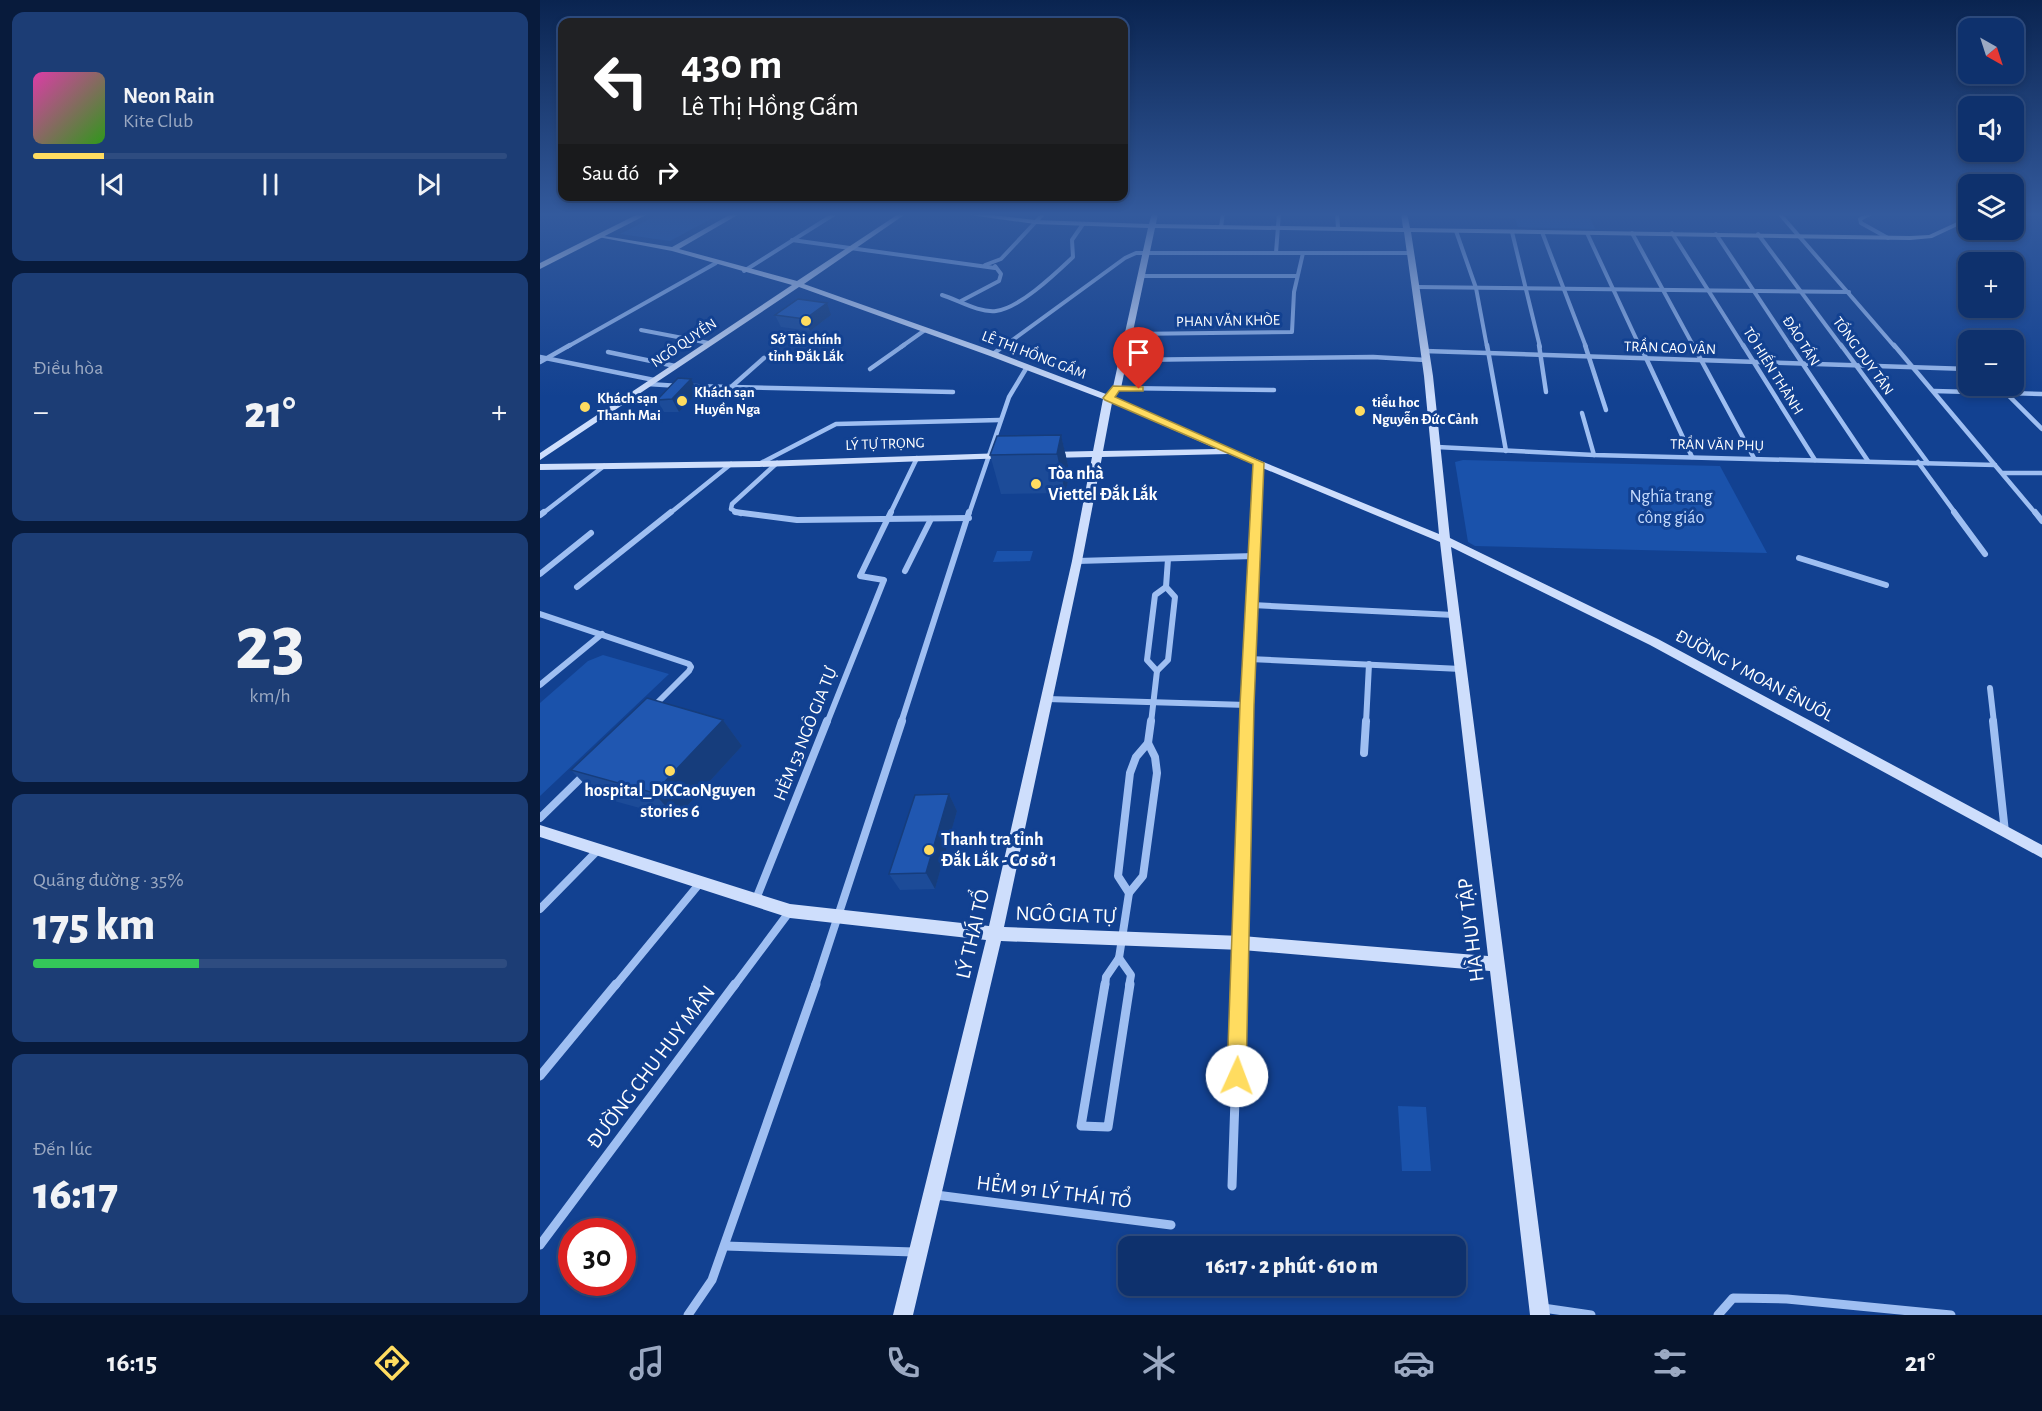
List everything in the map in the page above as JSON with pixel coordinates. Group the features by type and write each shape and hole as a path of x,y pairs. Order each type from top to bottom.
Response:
{"street":[{"path":"540,363 694,274"},
{"name":"LÊ THỊ HỒNG GẤM","path":"758,274 798,284 1108,398 1231,452 1445,540"},
{"name":"NGÔ QUYỀN","path":"540,457 812,274"},
{"path":"961,301 999,281 1001,274"},
{"path":"942,295 994,311 1013,303 1050,274"},
{"path":"993,354 1102,274"},
{"name":"HÀ HUY TẬP","path":"1414,274 1437,447 1445,540 1496,964 1540,1311"},
{"path":"1471,274 1476,288 1506,452"},
{"path":"1522,274 1542,356 1546,392"},
{"path":"1559,274 1590,357 1606,410"},
{"path":"1606,274 1692,457"},
{"path":"1654,274 1754,458"},
{"name":"TÔ HIẾN THÀNH","path":"1700,274 1815,460"},
{"name":"ĐÀO TẤN","path":"1743,274 1868,461"},
{"name":"TỐNG DUY TÂN","path":"1789,274 1928,463"},
{"path":"1834,274 2042,520"},
{"path":"1108,398 1117,388 1142,276 1298,276"},
{"name":"PHAN VĂN KHÒE","path":"1129,334 1292,332 1298,276"},
{"path":"1417,287 1849,292"},
{"path":"641,330 709,343"},
{"path":"870,369 925,330"},
{"path":"608,352 675,366"},
{"name":"TRẦN CAO VÂN","path":"1124,360 1487,354 1958,369"},
{"path":"540,357 651,382 730,389 953,392"},
{"path":"730,389 764,358"},
{"path":"688,1315 712,1280 725,1246 839,917 969,518 987,456 1009,397 1027,367"},
{"path":"1117,388 1274,390"},
{"path":"1934,391 1958,392"},
{"path":"2024,394 2042,394"},
{"path":"2009,396 2042,429"},
{"name":"LÝ THÁI TỔ","path":"903,1315 995,934 1077,561 1108,398"},
{"path":"1582,413 1594,455"},
{"path":"759,464 836,424 1000,420"},
{"name":"TRẦN VĂN PHỤ","path":"1437,447 1594,455 1995,465"},
{"path":"1042,455 1231,452"},
{"name":"LÝ TỰ TRỌNG","path":"540,467 759,464 1020,456"},
{"path":"890,519 917,458"},
{"path":"1918,462 1985,554"},
{"path":"777,463 732,504 730,509 736,513 797,520 969,518"},
{"path":"1232,1186 1242,943 1247,705 1258,463"},
{"path":"577,587 732,464"},
{"path":"540,515 604,466"},
{"path":"2003,473 2042,473"},
{"name":"HẺM 53 NGÔ GIA TỰ","path":"756,900 884,580 860,576 890,519"},
{"path":"905,571 931,519"},
{"path":"540,574 591,533"},
{"name":"ĐƯỜNG Y MOAN ÊNUÔL","path":"1445,540 1654,642 2042,852"},
{"path":"1077,561 1254,556"},
{"path":"1799,558 1886,585"},
{"path":"1129,893 1118,876 1130,773 1136,757 1148,743 1157,671 1168,660 1175,597 1166,587 1168,559"},
{"path":"1157,671 1147,660 1155,595 1166,587"},
{"path":"1252,605 1454,615"},
{"path":"540,614 685,662 691,667 646,714"},
{"path":"540,685 602,634"},
{"path":"1249,659 1461,669"},
{"path":"1364,753 1369,664"},
{"path":"1990,688 2005,833"},
{"path":"1047,699 1247,705"},
{"path":"1119,958 1131,975 1108,1127 1082,1126 1106,977 1119,958 1129,893 1143,876 1157,773 1155,757 1148,743"},
{"path":"540,818 589,770"},
{"name":"NGÔ GIA TỰ","path":"540,831 790,911 995,934 1242,943 1496,964"},
{"path":"540,909 598,849"},
{"path":"540,1076 701,882"},
{"name":"ĐƯỜNG CHU HUY MÂN","path":"540,1245 790,911"},
{"name":"HẺM 91 LÝ THÁI TỔ","path":"932,1194 1171,1225"},
{"path":"725,1246 918,1252"},
{"path":"1719,1315 1733,1298 1787,1299 1951,1315"},
{"path":"1540,1311 1591,1315"}],"green space":[{"name":"Nghĩa trang công giáo","path":"1463,460 1720,466 1767,553 1475,546 1468,542 1455,462"},
{"path":"997,551 1033,551 1030,561 993,562"},
{"path":"603,655 669,674 540,796 540,703 588,661"},
{"path":"1398,1106 1426,1107 1431,1171 1402,1171"}],"building":[{"path":"798,299 827,303 805,319 775,315"},
{"path":"678,378 691,379 672,399 657,400"},
{"path":"1061,435 1057,454 990,455 997,436"},
{"path":"647,698 723,720 654,793 571,770"},
{"path":"949,794 926,873 889,874 915,795"}],"place":[{"name":"Sở Tài chính tỉnh Đắk Lắk","path":"806,321"},
{"name":"Khách sạn Huyền Nga","path":"682,401"},
{"name":"Khách sạn Thanh Mai","path":"585,407"},
{"name":"tiểu học Nguyễn Đức Cảnh","path":"1360,411"},
{"name":"Tòa nhà Viettel Đắk Lắk","path":"1036,484"},
{"name":"hospital_DKCaoNguyen stories 6","path":"670,771"},
{"name":"Thanh tra tỉnh Đắk Lắk - Cơ sở 1","path":"929,850"}],"route":[{"path":"1139,389 1117,388 1108,398 1258,463 1247,705 1237,1076"}]}
